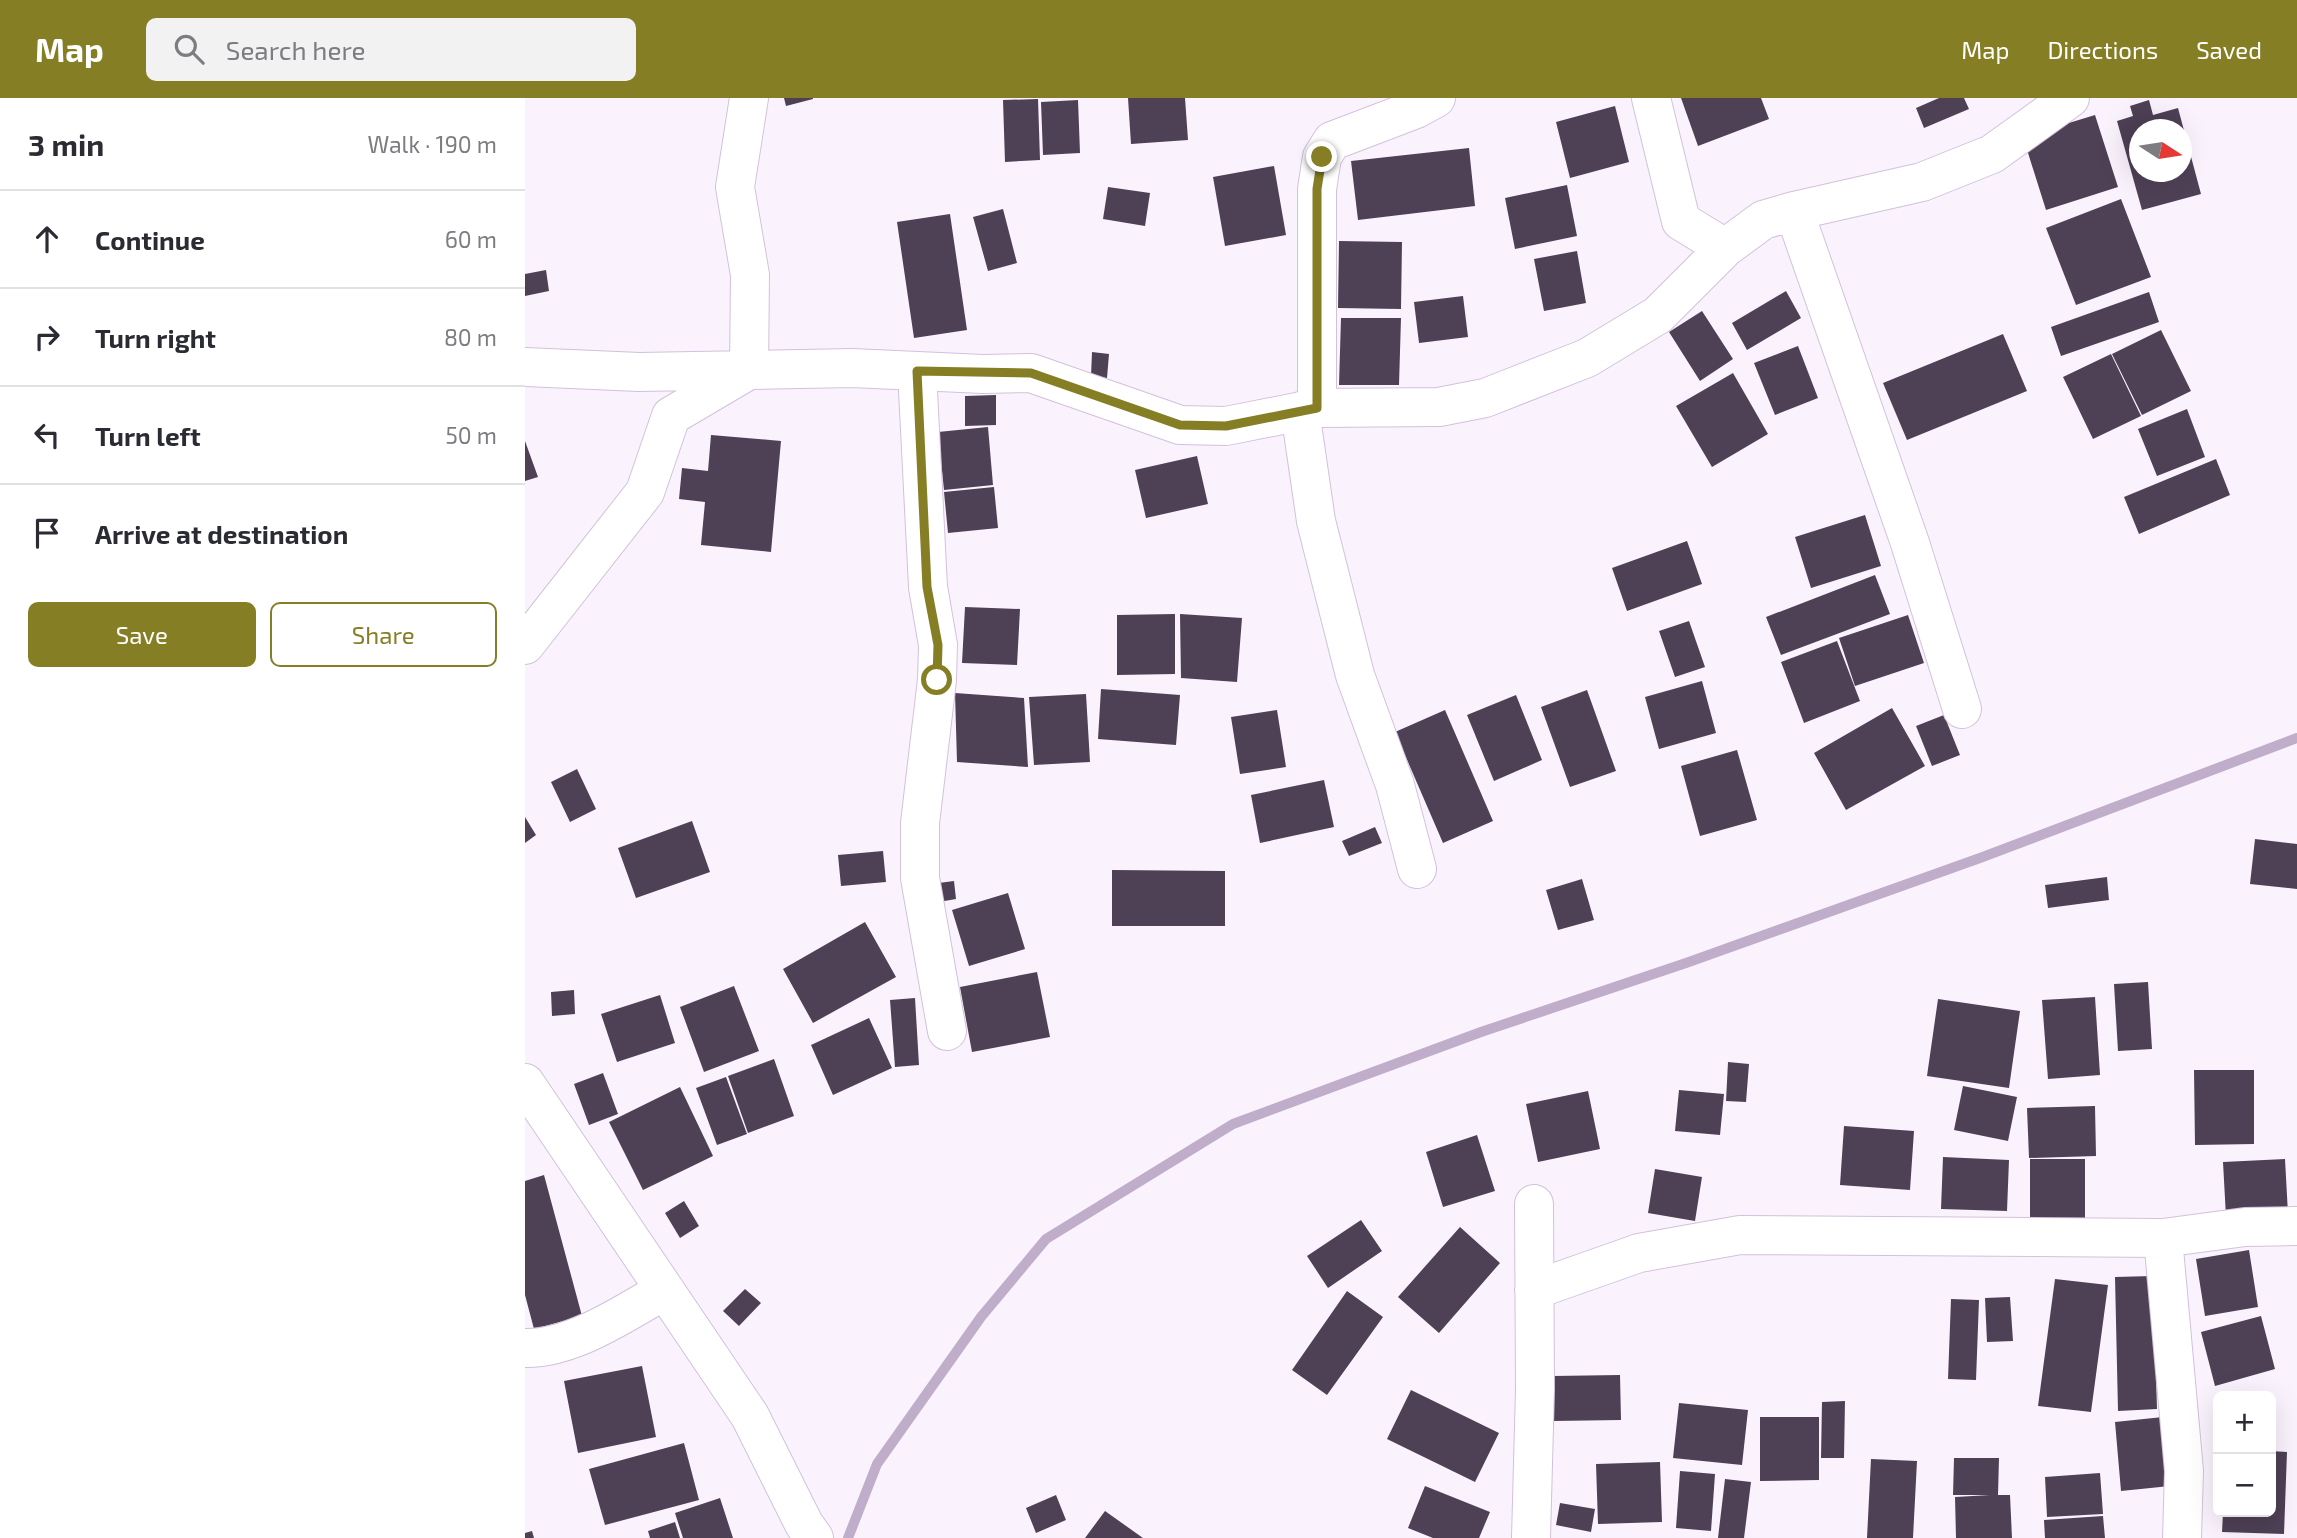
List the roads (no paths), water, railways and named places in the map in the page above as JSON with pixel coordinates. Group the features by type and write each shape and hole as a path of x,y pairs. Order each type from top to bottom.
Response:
{"street":[{"path":"748,98 736,187 750,275 749,369"},
{"path":"1417,869 1395,785 1355,676 1325,560 1316,521 1309,409 1317,189 1322,157 1332,141 1416,109 1436,98"},
{"path":"1651,98 1681,221 1725,248"},
{"path":"525,367 639,372 852,368 1031,373 1180,425 1226,426 1309,409 1439,407 1485,398 1587,358 1658,315 1725,248 1763,220 1922,183 1992,154 2070,98"},
{"path":"1794,211 1910,542 1962,709"},
{"path":"525,645 645,492 671,416 749,369"},
{"path":"917,371 927,587 938,645 937,680 920,823 920,878 947,1031"},
{"path":"525,1083 750,1416 804,1524 814,1538"},
{"path":"1531,1538 1535,1389 1534,1203"},
{"path":"1534,1290 1639,1253 1740,1235 2163,1238 2245,1227 2297,1226"},
{"path":"2163,1238 2184,1471 2182,1538"},
{"path":"525,1348 540,1348 593,1330 665,1290"}],"waterway":[{"path":"848,1538 877,1464 981,1317 1046,1239 1233,1124 1481,1032 1686,963 1980,858 2297,738"}]}
